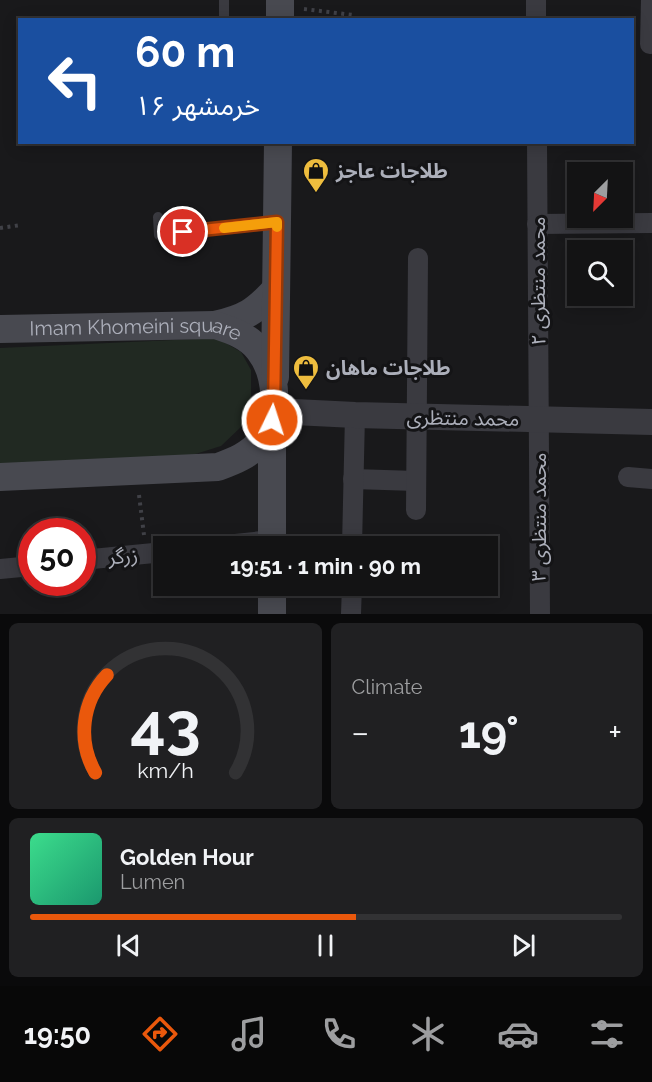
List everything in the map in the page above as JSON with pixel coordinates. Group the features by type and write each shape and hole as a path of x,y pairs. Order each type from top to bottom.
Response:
{"main road":[{"path":"272,536 278,144"},
{"path":"215,325 239,320 260,307 276,289"},
{"name":"Imam Khomeini square","path":"0,329 215,325 239,333 258,349 270,371 274,409"},
{"path":"218,467 241,458 261,442 274,409"},
{"path":"0,477 218,467 240,473 259,485 273,502"},
{"path":"272,596 272,614"}],"street":[{"path":"536,0 536,18"},
{"path":"645,44 651,0"},
{"name":"محمد منتظری ۲","path":"537,144 539,419"},
{"path":"537,224 652,222"},
{"path":"416,510 418,258"},
{"name":"محمد منتظری","path":"274,409 355,415 652,422"},
{"path":"352,536 355,415"},
{"name":"محمد منتظری ۳","path":"539,419 540,614"},
{"path":"628,477 652,479"},
{"path":"353,479 416,482"},
{"name":"زرگر","path":"96,558 153,552"},
{"path":"0,569 18,567"},
{"path":"351,614 352,596"}],"lane":[{"path":"224,0 224,18"},
{"path":"158,217 159,235 277,222"}],"path":[{"path":"280,8 352,15"},
{"path":"0,228 21,225"},
{"path":"136,471 153,543"}],"shaded area":[{"path":"217,338 241,352 251,370 251,400 243,425 221,446 186,457 0,464 0,348"}],"slow traffic":[{"path":"224,228 277,222 277,227"}],"place":[{"name":"طلاجات عاجز","path":"316,194"},
{"name":"طلاجات ماهان","path":"306,391"}],"route":[{"path":"183,232 277,222 272,420"}]}
